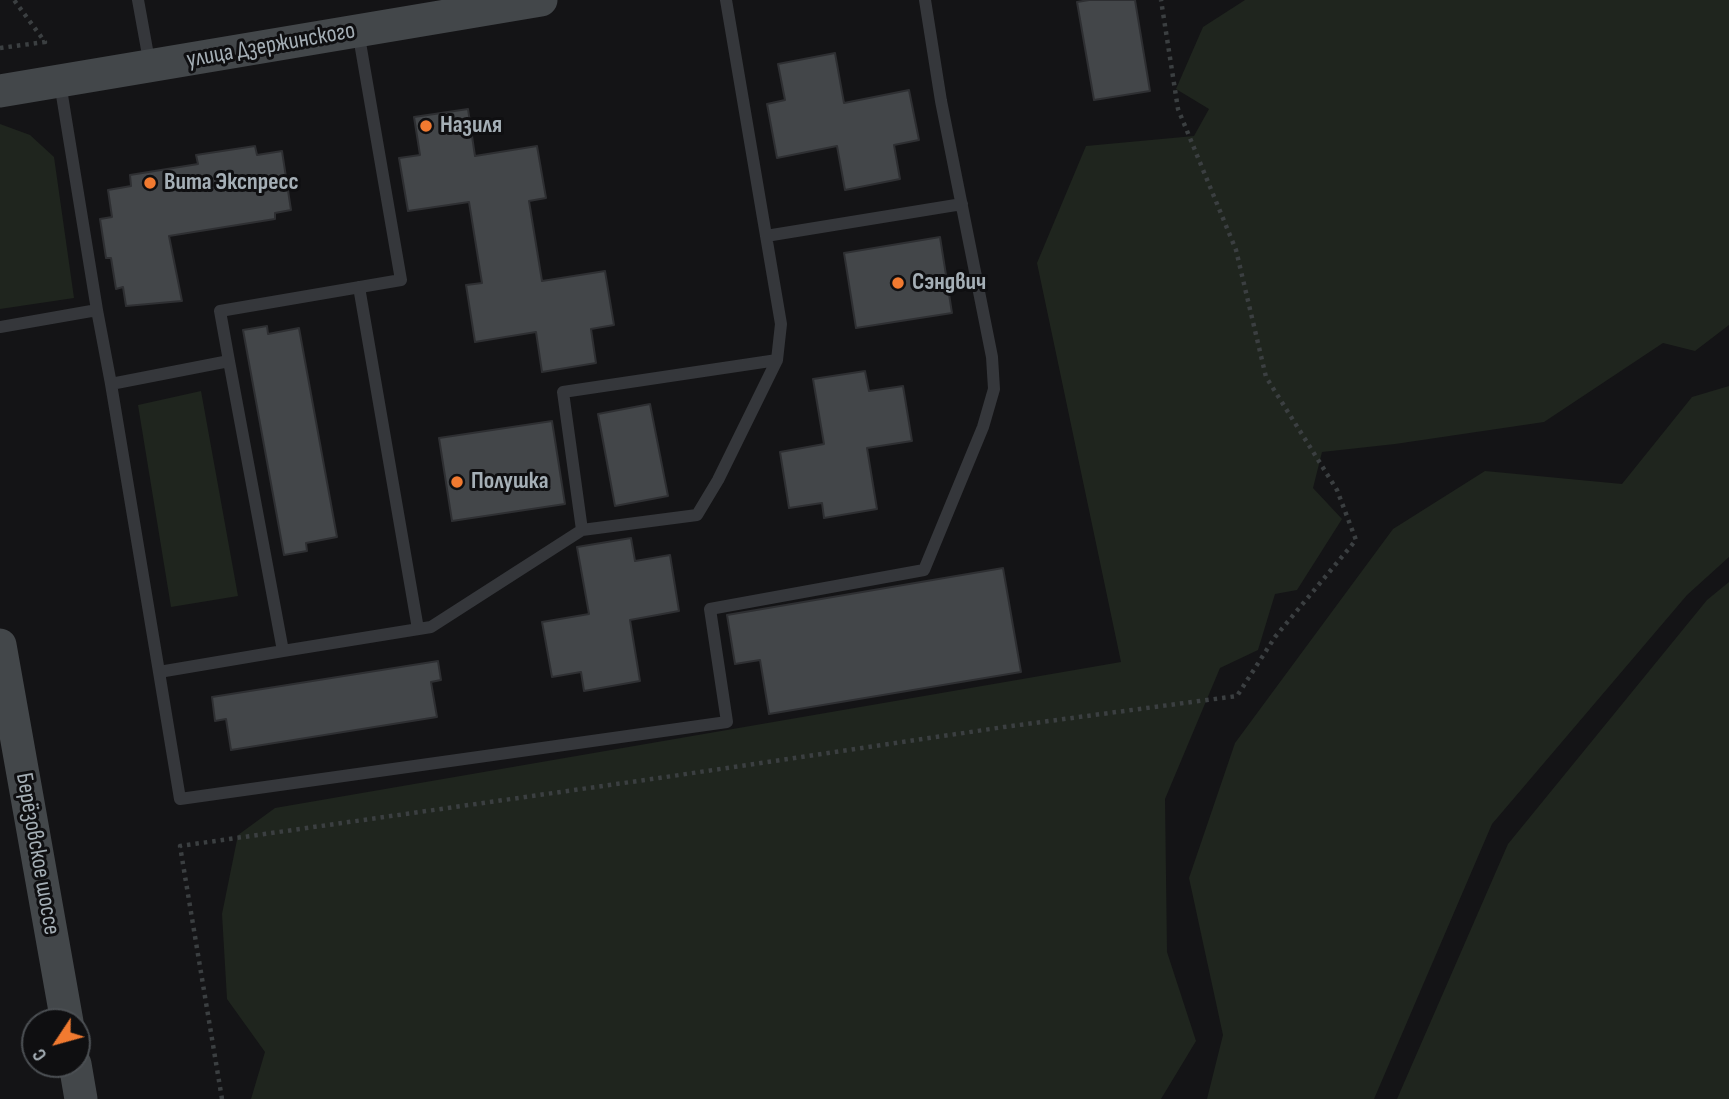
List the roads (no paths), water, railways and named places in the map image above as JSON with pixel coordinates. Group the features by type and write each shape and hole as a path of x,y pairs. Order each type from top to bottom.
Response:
{"main road":[{"name":"улица Дзержинского","path":"0,91 527,1"},
{"name":"Берёзовское шоссе","path":"0,645 65,1008"},
{"path":"77,1078 81,1099"}],"lane":[{"path":"138,0 150,66"},
{"path":"159,672 431,627 582,530 697,515 718,480 777,360 781,324 726,0"},
{"path":"59,81 180,799 727,722 710,609 925,570 983,427 994,389 992,357 941,101 925,0"},
{"path":"283,651 220,311 401,280 358,31"},
{"path":"766,236 962,204"},
{"path":"359,287 418,629"},
{"path":"0,327 97,310"},
{"path":"582,530 563,392 777,360"},
{"path":"111,384 229,361"}],"place":[{"name":"Назиля","path":"426,126"},
{"name":"Вита Экспресс","path":"150,183"},
{"name":"Сэндвич","path":"898,283"},
{"name":"Полушка","path":"457,482"}]}
